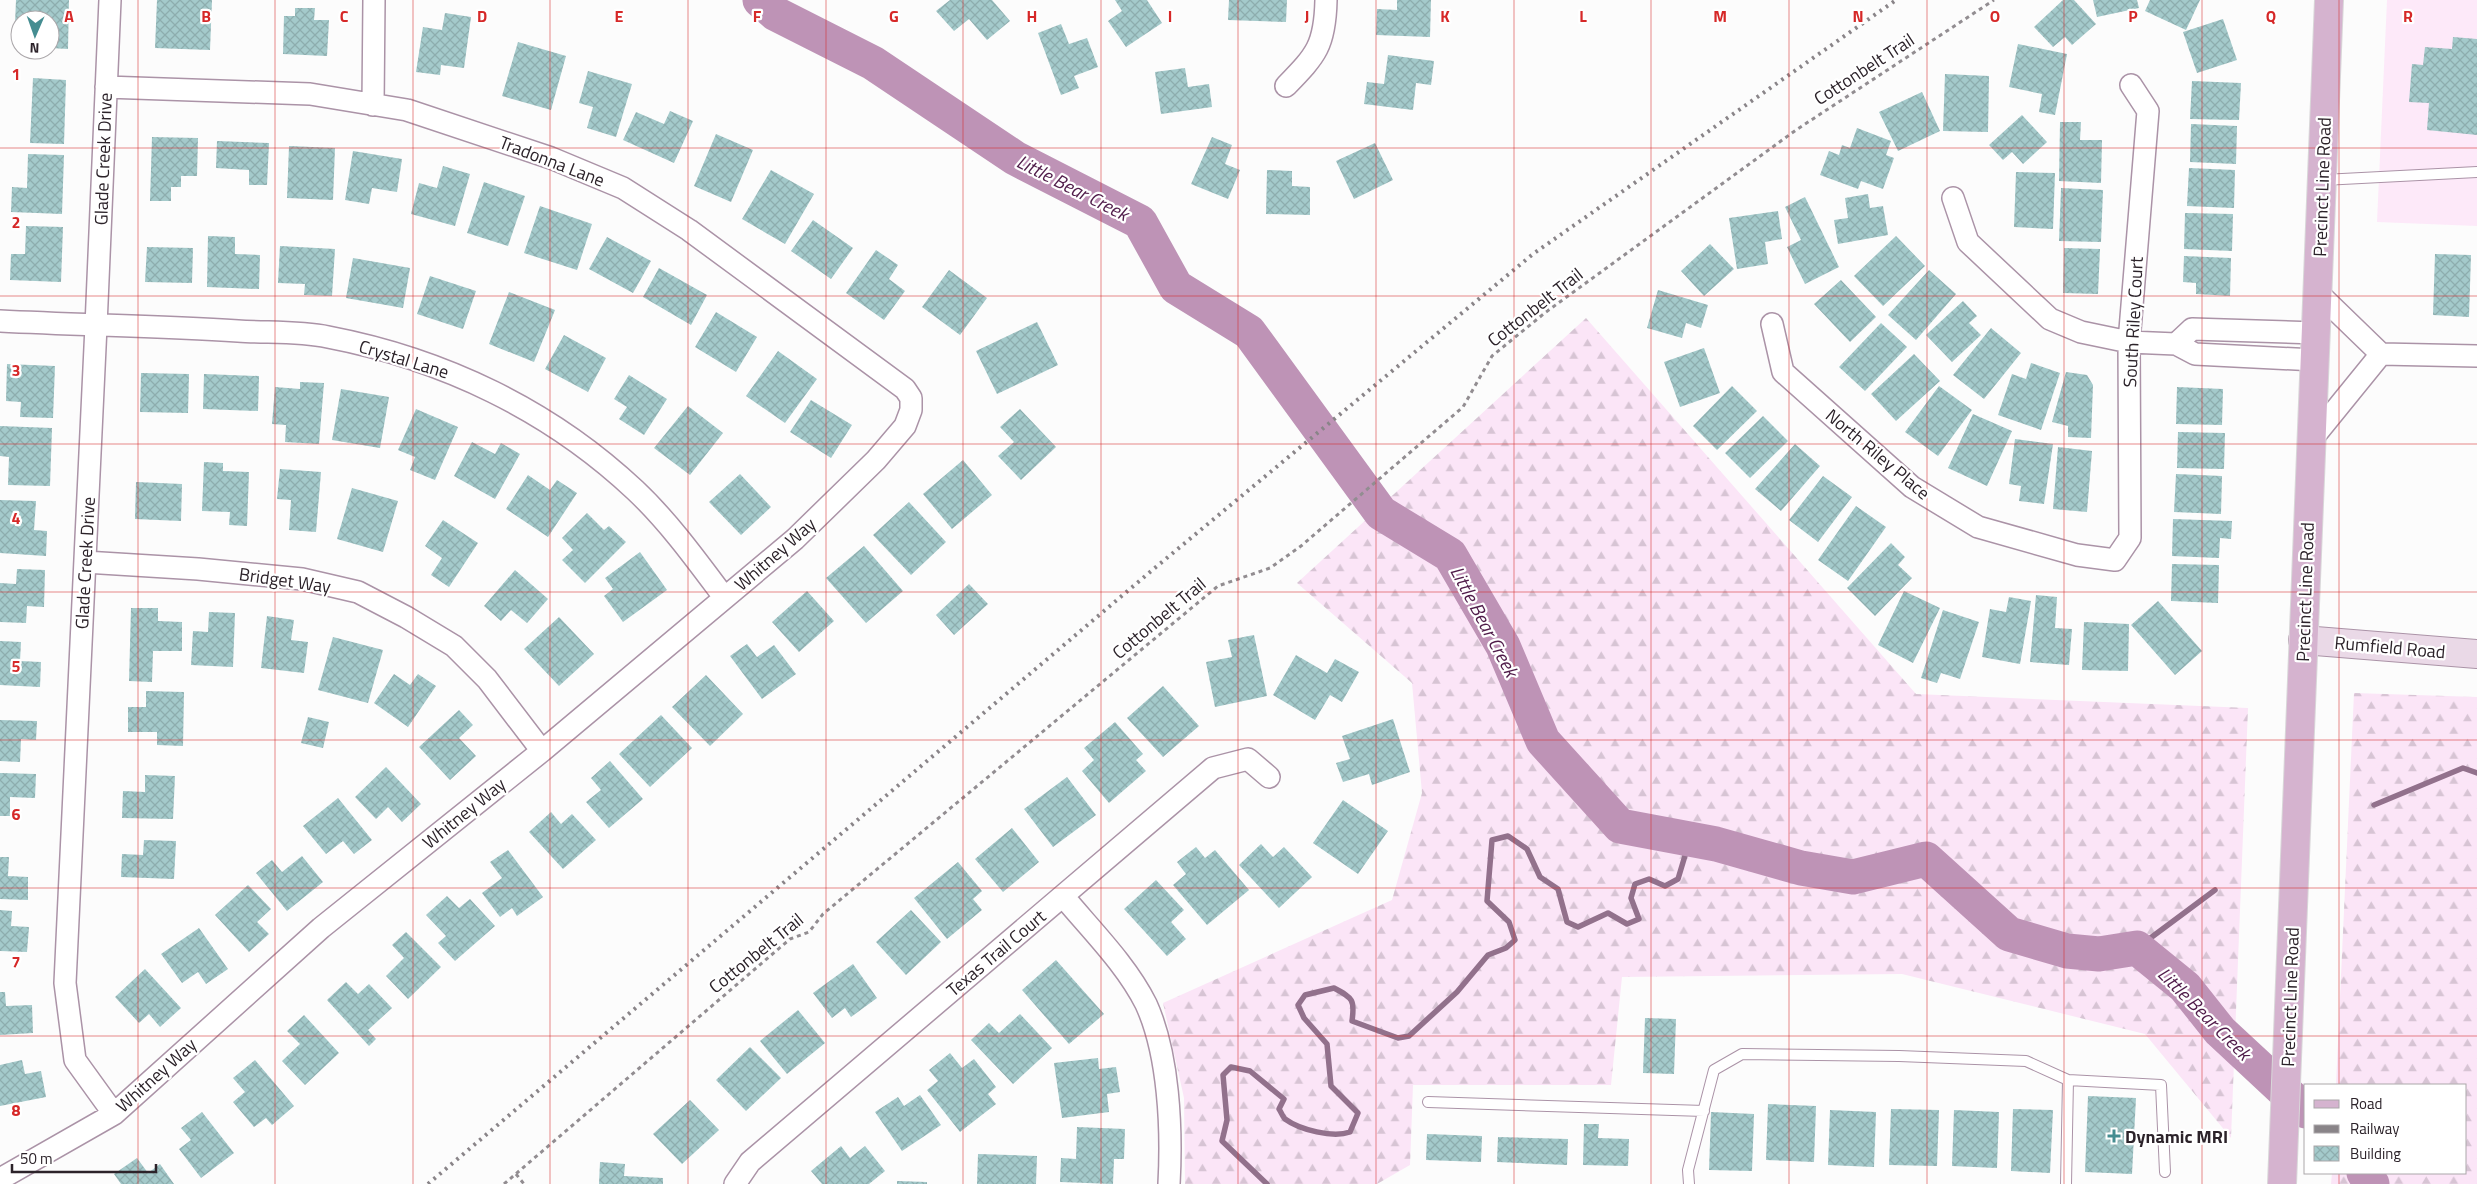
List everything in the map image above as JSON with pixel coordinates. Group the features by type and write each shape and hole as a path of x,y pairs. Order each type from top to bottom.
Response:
{"main road":[{"name":"Precinct Line Road","path":"2282,1184 2329,0"},
{"name":"Rumfield Road","path":"2303,640 2477,654"}],"street":[{"name":"Glade Creek Drive","path":"110,0 65,984 75,1060 114,1114"},
{"path":"372,105 374,0"},
{"path":"1286,86 1313,58 1321,43 1326,0"},
{"name":"South Riley Court","path":"2115,560 2130,538 2129,342 2148,112 2131,85"},
{"name":"Tradonna Lane","path":"106,87 310,94 407,110 551,158 623,188 689,230 905,389 910,398 911,410 907,420"},
{"path":"1953,198 1968,242 2050,319 2081,332 2129,342 2176,344 2195,354 2315,360"},
{"path":"2318,293 2381,354 2477,356"},
{"name":"Crystal Lane","path":"0,321 326,336 442,368 499,394 552,424 590,450 637,492 685,546 724,597"},
{"name":"North Riley Place","path":"1772,324 1783,372 1912,487 1978,527 2077,555 2115,560"},
{"path":"2176,344 2192,329 2316,333"},
{"path":"2312,439 2381,354"},
{"name":"Whitney Way","path":"0,1179 114,1114 321,928 542,751 802,533 876,460 905,426 907,420"},
{"name":"Bridget Way","path":"85,562 198,569 302,579 358,592 406,617 454,646 487,679 542,751"},
{"name":"Texas Trail Court","path":"735,1184 750,1162 1213,768 1248,759 1269,777"},
{"path":"1063,896 1123,967 1146,1004 1163,1054 1168,1107 1169,1184"}],"lane":[{"path":"2322,180 2477,172"},
{"path":"1689,1184 1688,1170 1714,1070 1742,1054 1899,1056 2026,1061 2068,1080 2161,1085 2165,1172"},
{"path":"2066,1184 2068,1080"},
{"path":"1428,1102 1704,1111"}],"path":[{"name":"Cottonbelt Trail","path":"504,1184 790,939 809,932 823,914 1218,586 1270,568 1301,546 1463,407 1492,356 1546,312 1796,130 1994,0"},
{"path":"516,1174 524,1184"}],"shaded area":[{"path":"2387,0 2477,0 2477,226 2377,222"}],"green space":[{"path":"1586,318 1916,694 2248,708 2231,1138 2145,1034 1902,974 1622,977 1611,1085 1413,1085 1410,1165 1377,1184 1185,1184 1184,1098 1163,1003 1392,900 1422,793 1412,683 1297,583"},
{"path":"2354,693 2477,697 2477,1184 2331,1184 2332,1174 2467,1174 2467,1084 2336,1084"}],"building":[{"path":"16,0 69,0 68,49 60,49 60,10 16,10"},
{"path":"157,0 212,0 210,50 155,48"},
{"path":"950,0 992,0 1010,21 987,40 969,19 954,31 936,11"},
{"path":"1115,0 1147,0 1162,23 1126,47 1108,21 1122,11"},
{"path":"1229,0 1287,0 1286,22 1228,20"},
{"path":"1397,0 1431,0 1430,37 1376,35 1377,9 1397,10"},
{"path":"2063,0 2074,0 2096,24 2072,45 2065,37 2053,47 2034,27"},
{"path":"2093,0 2137,0 2139,8 2097,17"},
{"path":"2150,0 2200,0 2186,30 2145,11"},
{"path":"295,8 315,8 314,20 329,20 327,56 283,54 284,16 295,16"},
{"path":"445,13 471,17 464,68 441,65 440,75 416,72 423,27 442,30"},
{"path":"2223,19 2237,60 2197,73 2183,32"},
{"path":"1061,24 1069,44 1087,38 1098,67 1074,76 1079,88 1061,95 1038,33"},
{"path":"2453,37 2477,39 2477,135 2427,130 2429,103 2409,102 2412,64 2423,65 2425,47 2452,49"},
{"path":"518,42 566,56 551,110 502,96"},
{"path":"2018,44 2067,54 2055,115 2039,112 2042,94 2009,87"},
{"path":"1388,55 1434,61 1431,85 1416,83 1413,110 1364,104 1367,82 1384,84"},
{"path":"1185,68 1188,87 1209,84 1212,107 1161,114 1155,72"},
{"path":"588,71 632,84 616,137 587,128 593,107 579,103"},
{"path":"1945,74 1989,76 1988,132 1943,131"},
{"path":"33,78 66,80 64,144 30,143"},
{"path":"2192,81 2241,83 2239,120 2190,119"},
{"path":"1922,92 1940,131 1898,151 1879,112"},
{"path":"670,111 693,121 674,163 623,140 636,112 664,124"},
{"path":"2022,115 2047,142 2023,164 2012,152 2003,160 1989,145"},
{"path":"2060,122 2081,122 2080,140 2102,140 2101,183 2059,181"},
{"path":"2191,124 2237,126 2236,164 2190,162"},
{"path":"1857,128 1891,141 1886,155 1894,158 1883,189 1861,181 1858,189 1820,175 1829,151 1839,155 1842,145 1850,148"},
{"path":"716,134 753,150 731,202 694,186"},
{"path":"152,137 198,138 197,176 181,176 181,187 171,187 171,201 150,201"},
{"path":"1212,137 1232,145 1225,164 1240,170 1228,199 1191,184"},
{"path":"217,141 269,143 267,185 249,185 249,170 216,168"},
{"path":"1375,143 1393,180 1354,199 1336,161"},
{"path":"289,146 335,148 333,200 287,198"},
{"path":"353,151 402,159 397,192 372,188 369,204 345,200"},
{"path":"28,154 64,155 62,214 11,212 12,187 27,188"},
{"path":"443,166 470,174 455,226 411,214 419,183 437,188"},
{"path":"2189,168 2235,170 2234,208 2187,206"},
{"path":"771,170 814,194 785,244 742,219"},
{"path":"1267,170 1292,171 1292,186 1310,187 1310,215 1266,214"},
{"path":"2016,172 2055,173 2053,229 2014,227"},
{"path":"484,182 525,196 508,246 467,233"},
{"path":"2061,188 2103,190 2101,242 2059,241"},
{"path":"1868,194 1870,208 1883,206 1888,235 1838,244 1834,220 1848,218 1845,198"},
{"path":"1805,197 1839,267 1805,284 1787,247 1801,240 1785,207"},
{"path":"540,206 592,224 577,270 524,253"},
{"path":"1778,211 1782,239 1765,242 1768,264 1737,269 1729,218"},
{"path":"2185,213 2233,214 2232,251 2184,249"},
{"path":"813,220 853,248 831,279 791,251"},
{"path":"26,226 63,227 61,282 10,280 11,254 25,254"},
{"path":"208,236 235,237 235,254 260,255 259,289 207,287"},
{"path":"1896,236 1925,266 1883,306 1854,276"},
{"path":"607,237 651,261 633,293 589,269"},
{"path":"1710,244 1734,269 1704,296 1681,271"},
{"path":"280,246 335,249 332,296 304,295 305,284 278,283"},
{"path":"147,247 193,248 192,283 145,282"},
{"path":"2064,248 2100,249 2098,294 2063,293"},
{"path":"876,250 898,265 889,279 905,291 884,320 846,293"},
{"path":"2435,254 2471,255 2469,317 2433,315"},
{"path":"2184,256 2231,258 2230,296 2196,294 2196,283 2183,282"},
{"path":"353,258 410,268 403,308 346,298"},
{"path":"659,268 707,295 691,325 643,297"},
{"path":"949,270 987,298 960,335 922,307"},
{"path":"1929,270 1956,294 1916,340 1888,315"},
{"path":"430,276 476,291 463,329 417,314"},
{"path":"1841,280 1876,317 1850,342 1814,304"},
{"path":"1658,290 1708,305 1701,328 1686,323 1682,338 1647,328"},
{"path":"509,292 555,310 534,362 489,344"},
{"path":"1963,301 1977,316 1969,323 1981,335 1952,362 1926,335"},
{"path":"716,312 757,337 736,372 695,347"},
{"path":"1037,322 1058,365 997,394 976,351"},
{"path":"1881,323 1907,347 1865,391 1839,367"},
{"path":"1991,328 2021,353 1984,399 1953,375"},
{"path":"564,335 606,358 588,392 545,369"},
{"path":"1704,348 1720,393 1680,407 1664,362"},
{"path":"778,351 817,379 785,423 746,396"},
{"path":"1914,354 1940,381 1896,421 1871,394"},
{"path":"2031,363 2060,373 2041,430 1998,415 2012,374 2026,379"},
{"path":"7,364 55,366 53,418 20,417 21,402 6,401"},
{"path":"2066,372 2087,375 2093,385 2091,438 2068,437 2068,426 2052,422"},
{"path":"141,373 189,374 188,413 140,412"},
{"path":"204,374 259,376 258,411 203,409"},
{"path":"629,375 667,399 644,435 619,419 627,407 614,399"},
{"path":"300,382 324,383 319,444 285,442 286,425 272,424 275,387 300,389"},
{"path":"1732,386 1757,411 1717,450 1693,426"},
{"path":"1939,386 1972,410 1938,456 1905,432"},
{"path":"2177,387 2223,389 2222,425 2176,424"},
{"path":"341,389 389,397 380,448 332,440"},
{"path":"811,400 852,425 831,458 790,432"},
{"path":"688,406 723,433 690,475 654,448"},
{"path":"416,409 458,427 435,480 410,470 415,457 398,450"},
{"path":"1020,409 1056,447 1021,480 998,456 1014,442 1000,427"},
{"path":"1973,414 2012,431 1987,486 1948,468"},
{"path":"1763,416 1788,441 1750,478 1725,453"},
{"path":"0,426 52,428 50,486 8,485 9,457 0,456"},
{"path":"2178,432 2225,433 2224,469 2177,468"},
{"path":"2015,439 2053,444 2044,504 2019,501 2021,486 2009,484"},
{"path":"472,442 495,454 501,443 520,454 495,499 454,476"},
{"path":"1795,444 1820,466 1781,511 1755,489"},
{"path":"2058,447 2092,451 2087,512 2053,509"},
{"path":"963,460 992,495 952,529 923,494"},
{"path":"204,462 223,463 223,471 249,472 247,526 229,525 230,512 202,511"},
{"path":"280,469 321,472 316,532 289,530 291,500 277,499"},
{"path":"740,474 771,507 741,535 709,502"},
{"path":"2176,474 2222,476 2221,514 2174,512"},
{"path":"528,475 550,490 557,480 577,493 548,537 506,509"},
{"path":"1823,476 1852,497 1818,542 1789,520"},
{"path":"136,482 182,484 181,521 135,519"},
{"path":"352,488 398,501 383,552 337,539"},
{"path":"0,500 36,501 34,530 47,531 46,556 0,553"},
{"path":"909,502 946,542 911,575 873,535"},
{"path":"1856,506 1886,527 1848,581 1818,560"},
{"path":"587,513 604,530 609,526 626,542 585,583 562,560 573,550 562,538"},
{"path":"2173,519 2232,521 2231,539 2220,538 2219,558 2172,556"},
{"path":"443,520 478,543 449,587 431,575 442,558 425,546"},
{"path":"1891,543 1905,557 1898,565 1912,578 1875,616 1847,588"},
{"path":"864,546 903,591 866,623 826,578"},
{"path":"640,552 667,590 623,622 604,596 613,589 605,578"},
{"path":"2172,564 2219,565 2218,603 2171,601"},
{"path":"17,569 45,570 44,607 27,606 26,623 0,622 0,583 16,584"},
{"path":"515,570 548,599 527,623 511,610 501,621 484,606"},
{"path":"969,584 988,604 954,635 936,615"},
{"path":"807,591 834,621 799,652 772,622"},
{"path":"1904,591 1940,608 1913,663 1878,645"},
{"path":"2036,595 2057,597 2055,628 2072,629 2069,665 2030,662"},
{"path":"2009,597 2031,601 2020,664 1982,657 1990,609 2006,612"},
{"path":"2158,601 2202,651 2175,675 2131,625"},
{"path":"131,608 158,608 158,621 182,622 182,651 153,651 152,682 129,681"},
{"path":"1943,610 1979,622 1960,679 1941,673 1937,683 1921,678"},
{"path":"209,612 235,613 233,667 191,665 193,631 208,632"},
{"path":"267,616 294,620 291,640 308,642 304,673 261,668"},
{"path":"559,617 594,654 559,686 524,649"},
{"path":"2084,622 2129,624 2128,671 2082,670"},
{"path":"1254,635 1267,696 1215,707 1206,662 1232,657 1228,640"},
{"path":"333,637 383,650 368,703 318,690"},
{"path":"0,641 21,642 20,661 41,662 40,687 0,685"},
{"path":"747,644 757,657 774,645 796,674 762,699 730,656"},
{"path":"1296,655 1327,673 1335,659 1359,672 1342,702 1330,695 1315,720 1273,695"},
{"path":"394,674 410,685 418,674 436,686 408,727 374,703"},
{"path":"706,675 743,714 710,746 672,707"},
{"path":"1163,686 1199,726 1163,757 1127,718"},
{"path":"146,691 184,692 183,746 157,745 157,732 128,732 128,707 146,707"},
{"path":"459,710 473,725 459,738 476,756 450,780 419,747"},
{"path":"661,715 692,748 650,787 619,754"},
{"path":"308,717 329,722 323,748 301,743"},
{"path":"1393,719 1410,772 1372,785 1369,774 1343,782 1336,763 1350,759 1342,736"},
{"path":"0,720 37,721 36,740 21,739 20,762 0,761"},
{"path":"1115,722 1143,754 1136,760 1146,771 1109,803 1082,771 1094,760 1084,748"},
{"path":"610,761 643,799 609,828 586,802 601,790 591,778"},
{"path":"386,767 421,804 402,822 388,807 376,819 355,797"},
{"path":"0,773 36,774 35,798 10,797 10,816 0,816"},
{"path":"145,775 175,776 173,819 122,818 123,791 145,792"},
{"path":"1067,777 1096,815 1053,847 1024,809"},
{"path":"338,798 372,840 354,854 343,841 326,854 303,826"},
{"path":"1343,800 1388,831 1358,874 1313,843"},
{"path":"551,812 561,824 572,814 596,840 563,869 529,832"},
{"path":"1012,828 1039,862 1003,892 975,859"},
{"path":"144,840 176,841 174,879 121,877 122,854 143,855"},
{"path":"1261,844 1273,857 1284,847 1312,877 1279,908 1239,865"},
{"path":"1196,847 1205,858 1215,850 1249,890 1207,925 1173,885 1186,874 1177,862"},
{"path":"508,850 543,897 517,916 512,908 500,917 482,893 502,878 490,862"},
{"path":"302,856 323,882 287,911 256,873 272,860 282,872"},
{"path":"0,857 9,857 8,876 28,877 28,900 0,899"},
{"path":"958,862 982,891 973,899 982,910 947,939 914,898"},
{"path":"1156,880 1184,910 1171,922 1186,939 1167,956 1124,909"},
{"path":"248,885 271,909 257,922 269,934 249,952 215,915"},
{"path":"447,896 459,908 470,899 495,926 455,961 438,943 446,936 426,915"},
{"path":"0,910 12,911 11,926 29,927 27,952 0,951"},
{"path":"911,910 941,942 906,975 876,942"},
{"path":"199,928 228,969 206,984 198,972 182,983 161,954"},
{"path":"406,932 441,967 408,999 386,976 404,958 392,945"},
{"path":"1056,960 1104,1014 1069,1044 1022,990"},
{"path":"853,964 877,998 851,1017 845,1008 832,1018 813,993"},
{"path":"145,969 181,1008 160,1027 149,1014 139,1023 115,997"},
{"path":"346,982 358,994 369,984 392,1008 368,1030 376,1039 369,1046 327,1000"},
{"path":"0,992 5,992 6,1006 32,1005 33,1033 0,1035"},
{"path":"798,1010 825,1043 787,1074 760,1041"},
{"path":"1020,1014 1052,1048 1013,1084 971,1040 989,1023 999,1033"},
{"path":"304,1015 339,1053 305,1085 282,1061 300,1044 287,1031"},
{"path":"1645,1018 1676,1019 1674,1074 1643,1073"},
{"path":"750,1047 781,1078 746,1111 716,1080"},
{"path":"950,1053 962,1068 974,1059 996,1087 988,1094 996,1104 960,1132 927,1090 938,1081 929,1070"},
{"path":"1098,1058 1099,1069 1116,1067 1120,1092 1107,1094 1109,1112 1062,1118 1054,1063"},
{"path":"22,1060 25,1074 41,1071 46,1097 0,1106 0,1065"},
{"path":"255,1060 294,1106 272,1125 266,1118 254,1127 233,1102 245,1092 233,1078"},
{"path":"920,1095 941,1125 902,1151 875,1112 898,1097 904,1106"},
{"path":"2088,1096 2136,1098 2132,1174 2085,1172"},
{"path":"690,1100 719,1130 682,1164 653,1134"},
{"path":"1768,1104 1816,1106 1814,1162 1766,1160"},
{"path":"1891,1109 1939,1110 1937,1166 1889,1165"},
{"path":"2013,1109 2053,1110 2050,1173 2011,1171"},
{"path":"1830,1110 1876,1112 1874,1167 1828,1165"},
{"path":"1954,1110 1999,1112 1997,1168 1952,1166"},
{"path":"202,1112 234,1153 201,1178 179,1149 191,1140 181,1128"},
{"path":"1711,1112 1754,1114 1752,1171 1709,1170"},
{"path":"1584,1124 1599,1124 1598,1138 1629,1139 1628,1166 1583,1165"},
{"path":"1077,1127 1125,1129 1124,1159 1114,1159 1113,1184 1060,1182 1061,1158 1076,1159"},
{"path":"1427,1134 1482,1136 1481,1162 1426,1160"},
{"path":"1498,1137 1568,1139 1567,1165 1497,1162"},
{"path":"841,1146 850,1158 865,1146 885,1171 869,1184 822,1184 811,1171"},
{"path":"978,1154 1037,1156 1036,1184 977,1184"},
{"path":"137,1158 148,1173 160,1164 174,1184 121,1184 114,1174"},
{"path":"600,1162 625,1164 624,1176 663,1178 663,1184 599,1184"},
{"path":"897,1181 927,1182 927,1184 897,1184"}],"waterway":[{"name":"Little Bear Creek","path":"760,0 776,14 873,63 1015,158 1140,222 1176,287 1249,332 1381,513 1450,555 1503,646 1543,741 1620,826 1716,844 1801,868 1853,877 1926,859 2009,934 2067,951 2099,954 2137,948 2185,987 2220,1031 2304,1109"},
{"path":"2374,805 2463,768 2477,773"},
{"path":"1267,1184 1222,1141 1227,1120 1223,1075 1231,1067 1250,1071 1284,1099 1279,1109 1285,1119 1299,1127 1335,1134 1350,1132 1358,1113 1331,1086 1327,1044 1304,1018 1298,1005 1305,995 1334,988 1351,1000 1353,1004 1352,1021 1398,1038 1409,1036 1457,992 1488,955 1506,948 1515,940 1509,922 1487,901 1492,840 1508,836 1527,849 1540,877 1558,889 1567,922 1578,927 1608,913 1627,924 1639,919 1631,898 1635,884 1649,879 1665,886 1678,879 1690,839"},
{"path":"2137,948 2215,890"},
{"name":"Little Bear Creek","path":"2365,1174 2372,1184"}],"railway":[{"path":"428,1184 1150,572 1533,254 1896,0"}],"place":[{"name":"Dynamic MRI","path":"2114,1136"}]}
